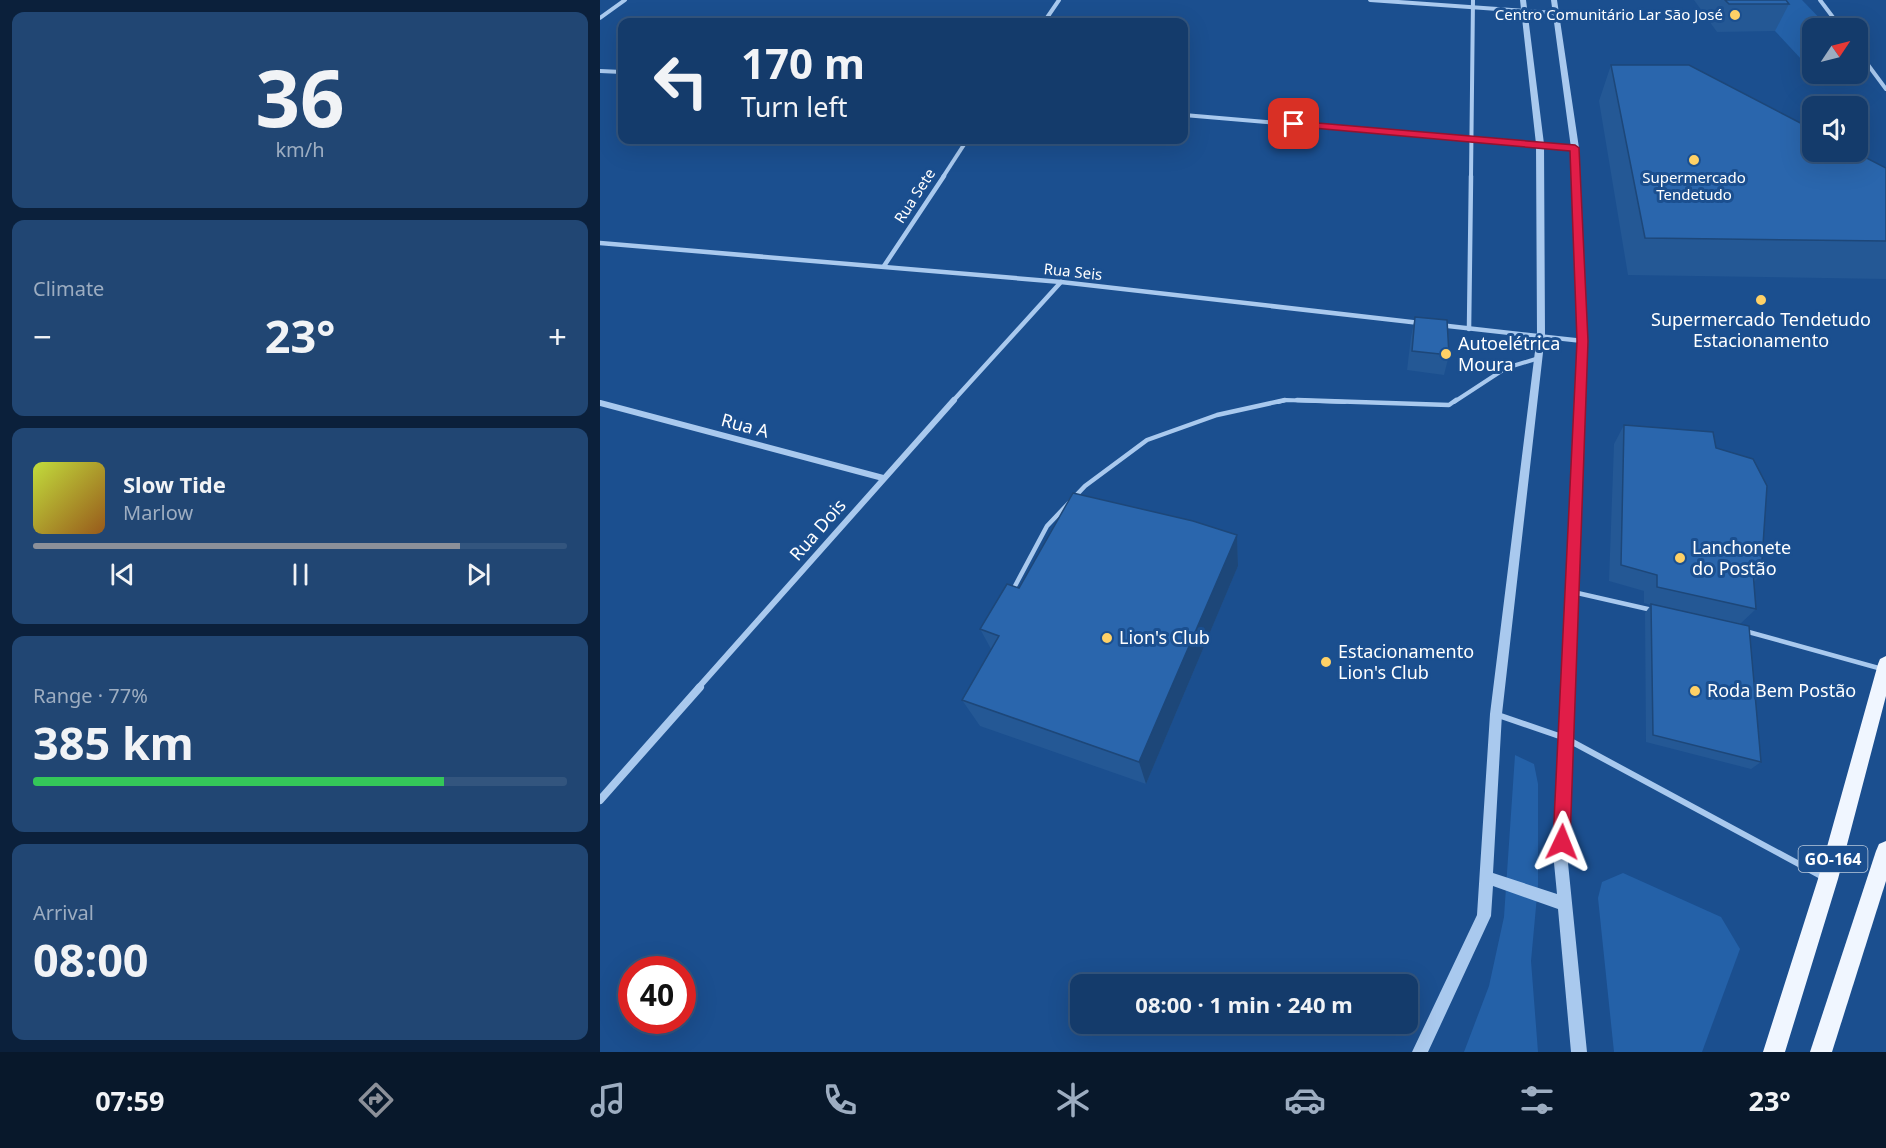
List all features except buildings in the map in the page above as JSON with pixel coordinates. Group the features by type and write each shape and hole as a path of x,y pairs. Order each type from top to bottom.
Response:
{"main road":[{"name":"GO-164","path":"1774,1052 1828,879 1885,667"},
{"name":"GO-164","path":"1821,1052 1886,851"}],"street":[{"path":"600,18 625,0"},
{"path":"1047,18 1059,0"},
{"path":"1370,0 1472,7 1524,5 1556,13"},
{"path":"1469,329 1473,0"},
{"path":"1554,0 1575,148 1582,341 1561,863 1579,1052"},
{"path":"1820,0 1834,18"},
{"path":"1420,1052 1484,916 1496,714 1542,335 1540,144 1524,5"},
{"path":"1868,65 1886,89"},
{"path":"600,71 618,72"},
{"path":"1188,115 1575,148"},
{"name":"Rua Sete","path":"884,266 964,144"},
{"name":"Rua Seis","path":"600,243 1061,282 1423,323"},
{"name":"Rua Dois","path":"600,800 883,478 1061,282"},
{"path":"1434,325 1582,341"},
{"name":"Rua A","path":"600,403 883,478"},
{"path":"1486,877 1565,904"}],"lane":[{"path":"1015,586 1047,526 1085,486 1147,440 1217,415 1286,400 1449,405 1506,368 1539,358"},
{"path":"1573,592 1656,610"},
{"path":"1733,628 1885,667"},
{"path":"1496,714 1565,738 1828,879"}],"shaded area":[{"path":"1753,0 1802,0 1819,18 1802,18 1802,60 1775,31"},
{"path":"1515,755 1534,764 1538,784 1538,885 1531,961 1538,1052 1464,1052 1489,986 1504,917"},
{"path":"1623,873 1721,917 1740,949 1702,1052 1614,1052 1598,898 1602,882"}],"place":[{"name":"Centro Comunitário Lar São José","path":"1735,15"},
{"name":"Supermercado Tendetudo","path":"1694,160"},
{"name":"Supermercado Tendetudo Estacionamento","path":"1761,300"},
{"name":"Autoelétrica Moura","path":"1446,354"},
{"name":"Lanchonete do Postão","path":"1680,558"},
{"name":"Lion's Club","path":"1107,638"},
{"name":"Estacionamento Lion's Club","path":"1326,662"},
{"name":"Roda Bem Postão","path":"1695,691"}],"route":[{"path":"1294,124 1575,148 1582,341 1562,842"}]}
